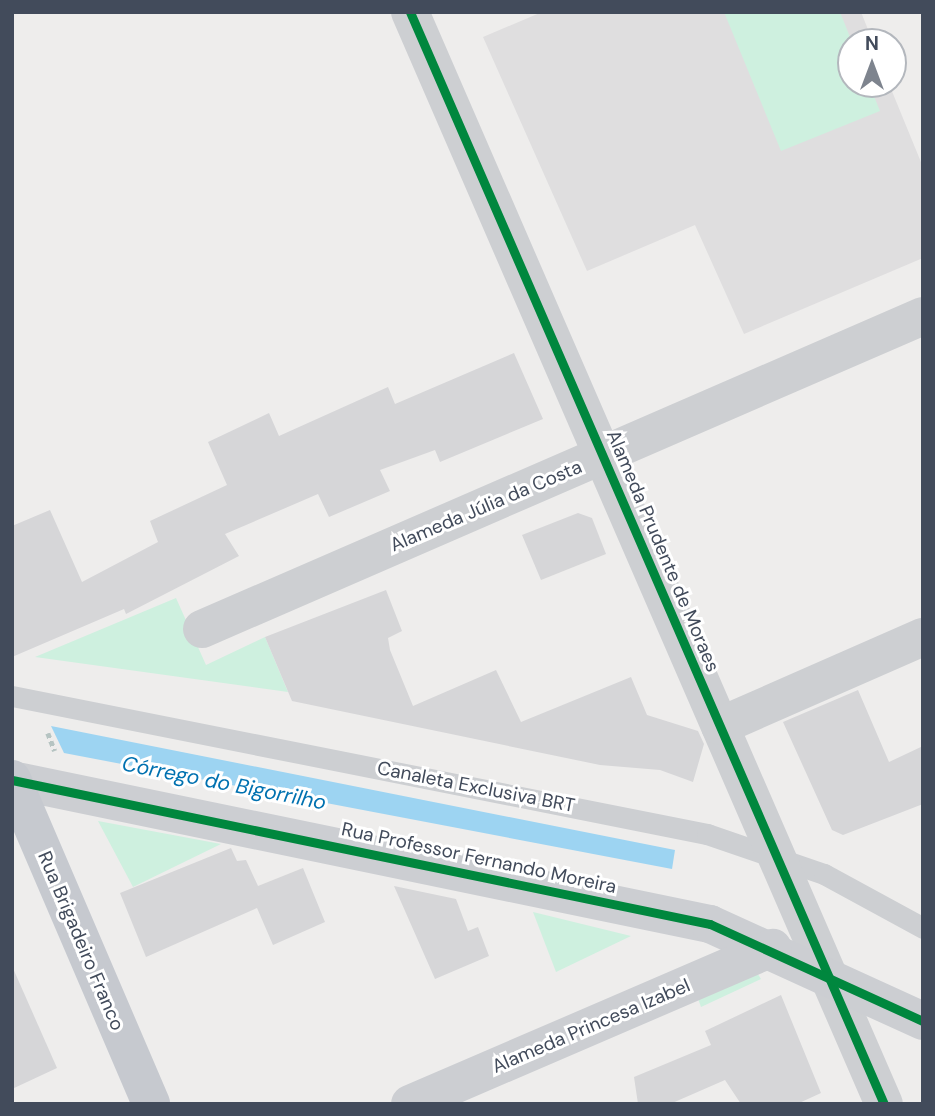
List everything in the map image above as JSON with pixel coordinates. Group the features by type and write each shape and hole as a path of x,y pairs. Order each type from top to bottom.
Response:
{"main road":[{"name":"Rua Brigadeiro Franco","path":"12,780 151,1104"}],"street":[{"name":"Alameda Prudente de Moraes","path":"410,12 884,1104"},
{"name":"Alameda Júlia da Costa","path":"202,629 923,316"},
{"path":"720,726 923,637"},
{"name":"Rua Professor Fernando Moreira","path":"12,780 678,916 773,948 923,1021"},
{"name":"Alameda Princesa Izabel","path":"410,1104 773,948"}],"lane":[{"name":"Canaleta Exclusiva BRT","path":"12,696 707,834 824,874 923,928"}],"path":[{"path":"35,700 72,792"}],"shaded area":[{"path":"542,12 861,12 867,28 837,28 837,98 895,98 923,167 923,258 744,334 695,225 587,271 483,37"}],"green space":[{"path":"724,12 840,12 846,28 837,28 837,98 875,98 880,111 781,151"},
{"path":"176,598 206,665 265,637 288,692 35,657"},
{"path":"98,821 221,844 133,887"},
{"path":"533,912 631,936 556,972"},
{"path":"754,968 761,979 701,1007 696,993"}],"water":[{"name":"Córrego do Bigorrilho","path":"51,726 675,850 672,869 64,753"}],"building":[{"path":"514,353 543,419 440,462 435,450 380,470 390,491 329,517 318,494 225,534 239,556 126,614 124,609 12,657 12,526 50,510 82,582 158,542 150,521 227,485 208,442 269,413 279,436 388,387 395,404"},
{"path":"578,513 592,518 606,554 541,580 522,535"},
{"path":"386,590 402,631 388,638 390,650 413,706 496,670 521,722 631,677 647,715 698,731 704,744 693,782 660,770 600,765 292,701 265,637"},
{"path":"858,690 889,762 923,746 923,804 843,835 832,830 783,722"},
{"path":"231,848 237,861 246,860 258,886 303,868 325,922 273,945 257,908 146,957 120,893"},
{"path":"394,886 456,899 468,931 478,927 489,956 435,979"},
{"path":"12,966 57,1068 12,1089"},
{"path":"781,995 821,1093 797,1104 741,1104 725,1080 670,1104 638,1104 634,1077 711,1045 705,1031"}],"cycle path":[{"path":"410,12 884,1104"},
{"path":"12,780 710,924 923,1021"}]}
